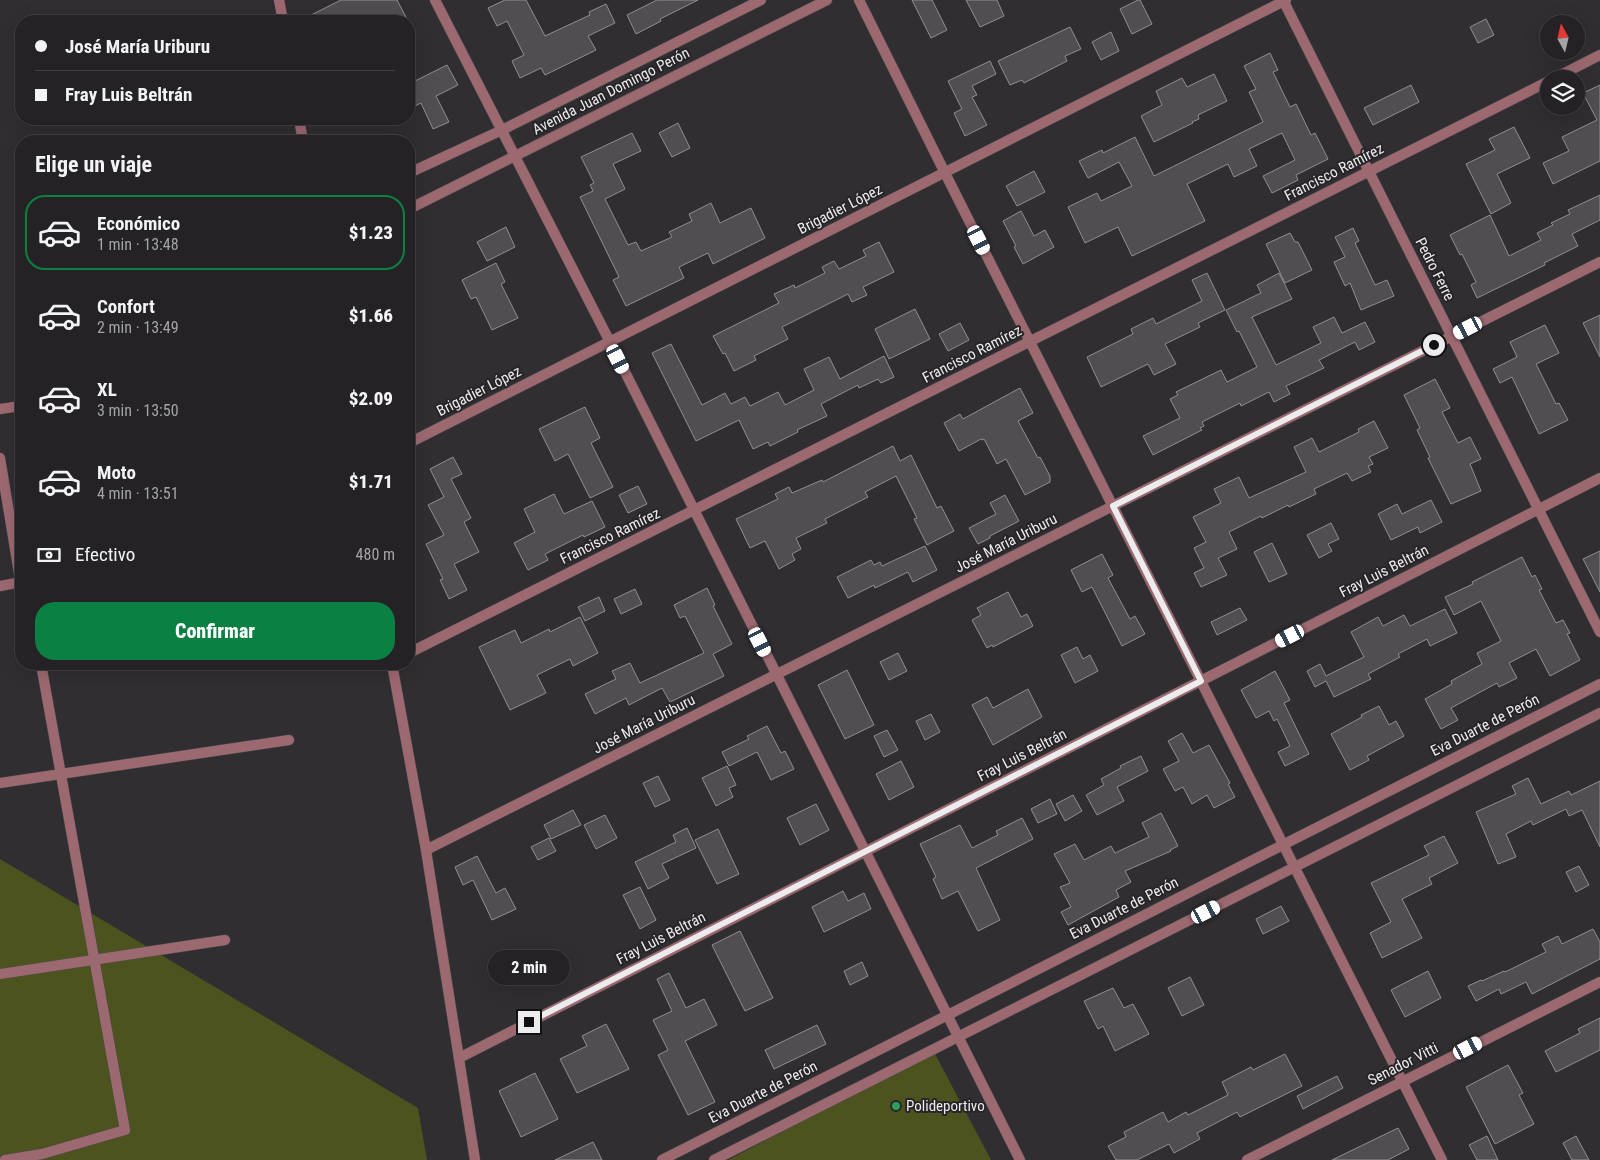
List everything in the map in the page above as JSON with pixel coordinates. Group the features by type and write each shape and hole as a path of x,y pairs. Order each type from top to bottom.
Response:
{"street":[{"path":"435,0 610,342 1020,1160"},
{"name":"Avenida Juan Domingo Perón","path":"415,170 502,130 761,0"},
{"name":"Avenida Juan Domingo Perón","path":"415,206 827,0"},
{"path":"859,0 1442,1160"},
{"name":"Brigadier López","path":"415,441 1284,0"},
{"name":"Pedro Ferre","path":"1284,0 1600,632"},
{"path":"281,1 282,15"},
{"path":"1571,70 1600,55"},
{"name":"Francisco Ramírez","path":"415,650 1540,86"},
{"name":"José María Uriburu","path":"426,850 1600,262"},
{"path":"0,409 15,407"},
{"path":"0,458 15,547"},
{"name":"Fray Luis Beltrán","path":"459,1058 1600,478"},
{"path":"0,586 15,584"},
{"path":"5,1160 42,1154 125,1130 42,670"},
{"path":"393,670 426,850 475,1160"},
{"name":"Eva Duarte de Perón","path":"662,1160 948,1016 1283,843 1600,684"},
{"path":"714,1160 1600,713"},
{"path":"0,783 289,740"},
{"path":"0,974 225,940"},
{"name":"Senador Vitti","path":"1247,1160 1600,982"}],"green space":[{"path":"0,859 418,1108 427,1160 0,1160"},
{"name":"Polideportivo","path":"934,1052 991,1160 728,1160"}],"building":[{"path":"341,0 397,0 405,15 311,15"},
{"path":"505,0 526,0 545,36 590,15 589,12 606,4 615,23 588,36 596,50 545,75 541,68 520,78 512,61 524,55 507,21 497,26 488,8"},
{"path":"657,0 698,0 660,19 661,21 636,34 627,15"},
{"path":"912,0 932,0 947,30 931,38"},
{"path":"966,0 997,0 1004,16 980,27"},
{"path":"1140,0 1152,24 1132,34 1120,9"},
{"path":"1486,19 1494,35 1478,43 1470,27"},
{"path":"1070,27 1081,49 1065,56 1067,61 1024,83 1022,80 1010,85 998,61"},
{"path":"1111,32 1119,51 1101,60 1092,42"},
{"path":"1270,53 1278,70 1273,72 1290,107 1296,104 1311,135 1315,133 1328,159 1296,175 1298,180 1272,193 1263,176 1295,160 1282,133 1249,149 1257,166 1234,177 1228,164 1187,184 1205,221 1132,256 1118,227 1085,243 1068,207 1097,193 1101,201 1132,186 1119,162 1088,178 1079,161 1102,150 1103,153 1135,137 1154,176 1263,122 1249,92 1256,89 1244,66"},
{"path":"990,61 996,74 972,86 977,95 972,97 987,125 965,136 954,113 962,109 948,81"},
{"path":"447,65 458,85 436,96 449,122 433,129 421,103 415,106 415,81"},
{"path":"1214,74 1227,101 1198,115 1199,119 1193,123 1154,142 1141,116 1162,105 1156,91 1182,78 1187,87"},
{"path":"1411,85 1419,102 1373,125 1364,108"},
{"path":"1600,85 1600,161 1553,184 1543,163 1569,151 1562,137 1597,120 1585,97 1585,92"},
{"path":"678,123 690,148 672,157 659,133"},
{"path":"1514,127 1530,158 1497,174 1511,203 1491,214 1466,164 1495,150 1489,139"},
{"path":"632,133 641,151 613,164 625,189 605,199 628,245 636,242 641,251 672,237 669,232 692,221 689,214 711,203 720,223 751,208 765,238 713,264 708,253 679,267 684,278 626,306 613,280 619,277 580,197 593,191 590,185 594,183 581,157"},
{"path":"1034,171 1045,192 1017,206 1006,186"},
{"path":"1600,195 1600,220 1572,234 1578,246 1544,263 1545,265 1477,298 1471,285 1476,282 1450,235 1490,215 1509,256 1541,240 1537,233 1553,225 1551,223 1570,214 1568,210"},
{"path":"1021,211 1034,236 1045,230 1054,247 1023,264 1003,221"},
{"path":"506,227 515,247 487,261 477,242"},
{"path":"1353,228 1359,241 1355,243 1375,285 1387,280 1394,296 1361,310 1350,283 1345,286 1334,262 1345,257 1335,237"},
{"path":"1290,233 1295,242 1298,242 1312,270 1285,283 1266,244"},
{"path":"879,242 894,272 863,287 867,295 852,302 848,294 782,327 788,339 754,356 756,360 734,371 725,353 723,354 713,336 779,303 774,294 794,285 795,288 825,273 822,267 834,261 839,269 866,256 863,250"},
{"path":"496,263 505,282 501,284 518,318 492,330 476,297 471,299 462,280"},
{"path":"1207,273 1225,310 1198,323 1200,327 1165,344 1176,364 1154,375 1148,364 1101,387 1087,357 1133,334 1131,329 1153,318 1156,324 1202,301 1192,280"},
{"path":"1279,273 1292,299 1252,317 1276,365 1321,343 1313,327 1334,317 1342,333 1365,322 1375,342 1359,350 1355,342 1319,360 1324,368 1286,386 1290,394 1274,402 1269,392 1241,406 1240,403 1202,422 1204,426 1200,428 1202,430 1153,455 1143,436 1180,418 1170,399 1178,395 1176,392 1221,370 1227,382 1257,367 1226,310 1261,293 1257,285"},
{"path":"915,309 930,339 889,359 875,329"},
{"path":"1600,315 1600,357 1583,323"},
{"path":"960,323 969,340 948,351 939,334"},
{"path":"1545,325 1559,353 1536,364 1556,404 1559,403 1568,420 1539,434 1512,377 1500,383 1493,369 1517,357 1510,342"},
{"path":"671,344 702,405 725,393 731,404 745,397 750,406 778,392 785,405 814,390 804,369 829,357 840,379 884,356 894,377 881,383 878,379 859,388 858,385 821,404 827,416 797,430 798,432 770,446 768,442 753,449 739,420 696,441 652,353"},
{"path":"1435,379 1450,408 1442,412 1458,443 1470,437 1481,459 1470,464 1481,491 1451,504 1428,458 1430,457 1417,430 1420,428 1404,395"},
{"path":"1020,388 1033,413 1018,421 1050,476 1050,482 1025,495 1006,459 997,464 984,439 959,451 944,423 960,414 963,419"},
{"path":"585,407 600,438 591,443 613,487 590,498 568,454 555,461 539,429"},
{"path":"1374,421 1388,448 1369,457 1373,464 1368,466 1371,472 1352,481 1347,473 1314,489 1316,494 1262,518 1261,516 1229,532 1237,549 1218,558 1227,575 1201,587 1194,573 1204,568 1194,548 1206,542 1193,517 1221,503 1214,489 1239,477 1249,498 1306,472 1294,447 1312,438 1319,452 1359,432 1358,429"},
{"path":"893,446 900,461 911,455 937,508 941,506 954,531 927,545 914,519 917,518 896,476 865,492 868,497 825,519 827,523 796,538 801,549 792,554 795,560 779,569 765,541 750,548 736,519 778,499 775,494 789,487 792,493 822,480 823,482"},
{"path":"453,457 462,474 451,479 471,518 464,522 479,552 454,564 467,590 449,599 440,580 443,579 426,544 444,535 428,505 444,497 430,469"},
{"path":"638,486 647,504 628,513 619,495"},
{"path":"554,494 564,514 592,501 605,527 584,537 583,535 545,554 548,560 528,570 514,543 535,532 524,509"},
{"path":"1005,495 1019,521 978,544 969,528 996,514 990,503"},
{"path":"1431,500 1442,522 1420,533 1418,527 1391,540 1378,514 1397,504 1402,514"},
{"path":"1331,523 1339,539 1328,544 1332,551 1319,558 1307,535"},
{"path":"1272,543 1287,574 1269,582 1254,552"},
{"path":"925,546 937,570 913,582 908,572 875,588 874,585 848,598 837,577 871,560 874,565 880,562 882,566"},
{"path":"1600,551 1600,592 1583,559"},
{"path":"1102,554 1113,575 1108,578 1130,619 1135,616 1145,634 1122,646 1092,587 1082,592 1071,570"},
{"path":"1522,557 1532,577 1535,575 1542,589 1539,590 1556,623 1563,620 1570,633 1567,634 1580,660 1550,676 1536,649 1509,663 1517,678 1499,687 1497,683 1451,708 1458,720 1441,729 1425,699 1452,684 1451,681 1482,664 1477,653 1501,641 1481,601 1454,615 1445,597"},
{"path":"707,588 715,605 713,606 732,644 713,654 724,676 670,702 662,688 629,705 626,698 595,714 585,694 616,679 612,671 630,663 640,683 704,653 685,616 680,618 674,605"},
{"path":"635,589 642,604 621,614 614,599"},
{"path":"1008,592 1021,617 1027,614 1033,626 993,647 992,645 987,648 972,620 981,615 977,608"},
{"path":"599,597 605,611 585,621 578,607"},
{"path":"1240,608 1247,620 1217,635 1211,622"},
{"path":"1445,609 1457,633 1430,646 1427,639 1398,654 1400,657 1368,674 1371,679 1334,697 1326,681 1315,687 1307,671 1320,664 1326,676 1364,657 1351,632 1378,617 1383,626 1404,615 1410,626"},
{"path":"580,617 598,653 573,666 570,659 537,675 546,693 510,710 479,647 515,630 521,643 549,629 550,632"},
{"path":"1077,647 1083,659 1090,655 1098,671 1075,683 1061,655"},
{"path":"898,653 907,671 889,680 880,662"},
{"path":"847,670 874,725 845,739 818,685"},
{"path":"1275,671 1290,700 1284,703 1309,754 1285,766 1278,752 1290,746 1277,719 1274,721 1269,711 1256,718 1241,690"},
{"path":"1028,689 1042,717 993,745 972,705 987,697 993,708"},
{"path":"1379,706 1389,725 1396,721 1404,736 1367,756 1369,760 1350,770 1331,734"},
{"path":"931,714 940,732 925,740 916,721"},
{"path":"767,726 781,753 785,751 794,769 771,780 757,752 729,766 722,752 749,739 747,736"},
{"path":"887,730 898,750 884,757 874,736"},
{"path":"1182,733 1193,753 1209,745 1230,783 1228,784 1235,797 1214,808 1207,795 1192,804 1183,787 1175,791 1163,769 1179,761 1168,741"},
{"path":"1141,756 1148,771 1117,787 1124,801 1097,815 1086,795 1104,785 1101,779 1121,768 1120,766"},
{"path":"901,761 914,787 889,800 876,774"},
{"path":"727,766 736,785 729,788 733,797 716,806 702,778"},
{"path":"658,776 670,800 655,807 643,783"},
{"path":"1528,778 1541,804 1569,791 1571,795 1600,781 1600,847 1582,810 1569,816 1566,809 1533,825 1531,821 1506,834 1516,857 1498,864 1476,812 1516,794 1512,786"},
{"path":"1073,795 1082,811 1065,821 1056,804"},
{"path":"1050,799 1057,814 1038,823 1031,809"},
{"path":"816,804 829,830 800,845 787,818"},
{"path":"573,810 581,825 551,839 544,825"},
{"path":"1161,813 1178,846 1171,851 1125,871 1131,882 1116,890 1119,897 1068,925 1061,912 1071,907 1060,887 1070,883 1054,854 1075,844 1084,860 1111,846 1115,853 1149,837 1142,823"},
{"path":"605,815 617,838 596,849 584,825"},
{"path":"1022,818 1033,839 976,868 1000,920 978,931 958,891 942,899 933,879 936,877 920,844 960,825 972,848 998,835 996,831"},
{"path":"687,828 696,848 662,864 669,878 648,889 635,862 676,842 673,835"},
{"path":"718,829 739,874 717,884 695,840"},
{"path":"1444,836 1458,863 1429,878 1432,884 1402,899 1422,938 1382,958 1370,933 1391,922 1371,883 1429,855 1424,846"},
{"path":"549,838 556,851 538,860 531,847"},
{"path":"477,856 496,893 505,888 516,909 492,920 473,880 463,885 455,867"},
{"path":"1579,866 1589,885 1576,892 1566,872"},
{"path":"640,887 656,920 640,929 623,895"},
{"path":"843,891 848,901 864,893 871,909 824,932 812,907"},
{"path":"1281,906 1289,921 1263,934 1256,919"},
{"path":"1593,929 1600,942 1600,959 1532,994 1526,982 1501,994 1499,989 1476,1001 1468,986 1505,972 1546,952 1542,944 1558,936 1562,944"},
{"path":"740,931 773,998 745,1011 712,945"},
{"path":"862,962 868,976 850,985 844,971"},
{"path":"1428,971 1441,998 1405,1017 1391,990"},
{"path":"669,973 686,1008 704,999 717,1025 685,1041 715,1102 688,1115 658,1055 668,1050 653,1020 672,1011 657,979"},
{"path":"1190,977 1204,1005 1182,1016 1168,988"},
{"path":"1113,988 1124,1008 1133,1004 1149,1034 1115,1051 1103,1026 1098,1029 1084,1001"},
{"path":"1600,1018 1600,1050 1556,1072 1545,1051 1580,1033 1578,1029"},
{"path":"606,1024 629,1069 577,1093 560,1059 587,1046 582,1036"},
{"path":"817,1025 826,1044 774,1069 765,1050"},
{"path":"1285,1054 1302,1086 1240,1117 1237,1112 1197,1133 1200,1139 1174,1153 1169,1144 1137,1160 1116,1160 1108,1146 1126,1137 1124,1132 1163,1112 1168,1122 1186,1112 1188,1115 1228,1095 1222,1082 1251,1067 1253,1070"},
{"path":"1508,1065 1523,1093 1519,1095 1534,1124 1495,1144 1466,1087"},
{"path":"535,1073 558,1119 521,1137 499,1091"},
{"path":"1337,1076 1343,1088 1303,1109 1297,1096"},
{"path":"1398,1128 1409,1149 1388,1160 1332,1160"},
{"path":"1487,1136 1498,1160 1477,1160 1469,1145"},
{"path":"1576,1136 1589,1160 1572,1160 1563,1143"},
{"path":"593,1142 602,1160 555,1160"}],"place":[{"name":"Polideportivo","path":"896,1106"}],"route":[{"path":"529,1022 1201,681 1113,506 1434,345"}]}
